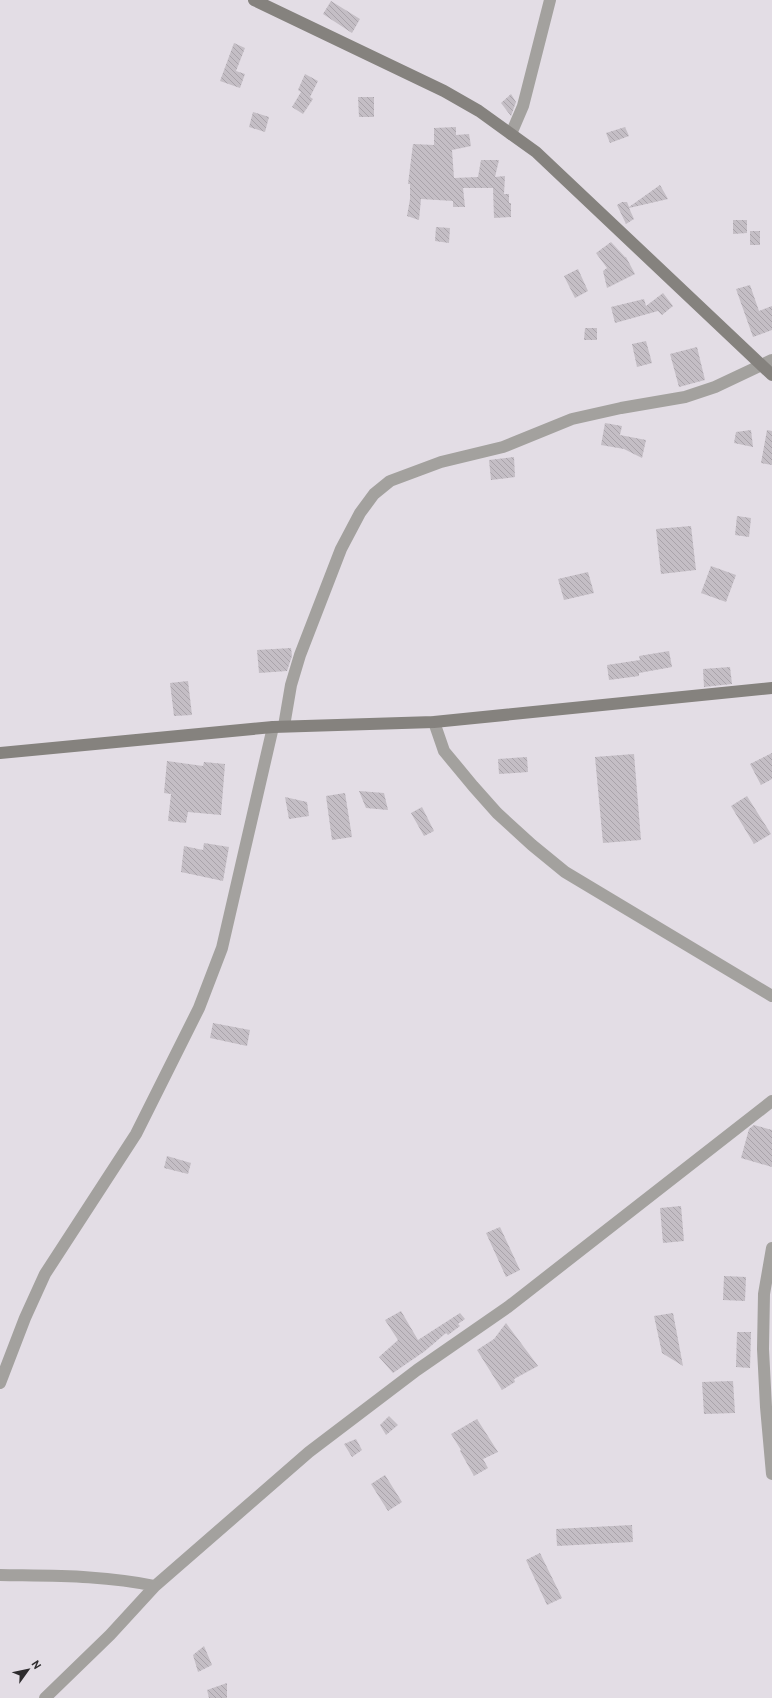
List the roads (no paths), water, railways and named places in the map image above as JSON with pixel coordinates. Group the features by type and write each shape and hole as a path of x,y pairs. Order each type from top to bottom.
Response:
{"main road":[{"path":"254,0 444,91 479,111 536,152 772,375"},
{"path":"0,754 278,726 434,722 772,688"}],"street":[{"path":"511,134 523,106 550,0"},
{"path":"0,1384 25,1318 46,1274 136,1134 199,1008 222,948 278,726 300,655 341,549 360,513 374,494 390,481 441,462 503,447 572,419 621,408 685,397 715,387 772,360"},
{"path":"434,722 444,751 473,786 532,845 559,868 772,996"},
{"path":"45,1698 110,1635 155,1586 309,1452 417,1370 508,1307 772,1102"},
{"path":"772,1248 764,1294 763,1349 772,1474"},
{"path":"0,1575 83,1577 129,1581 155,1586"}]}
